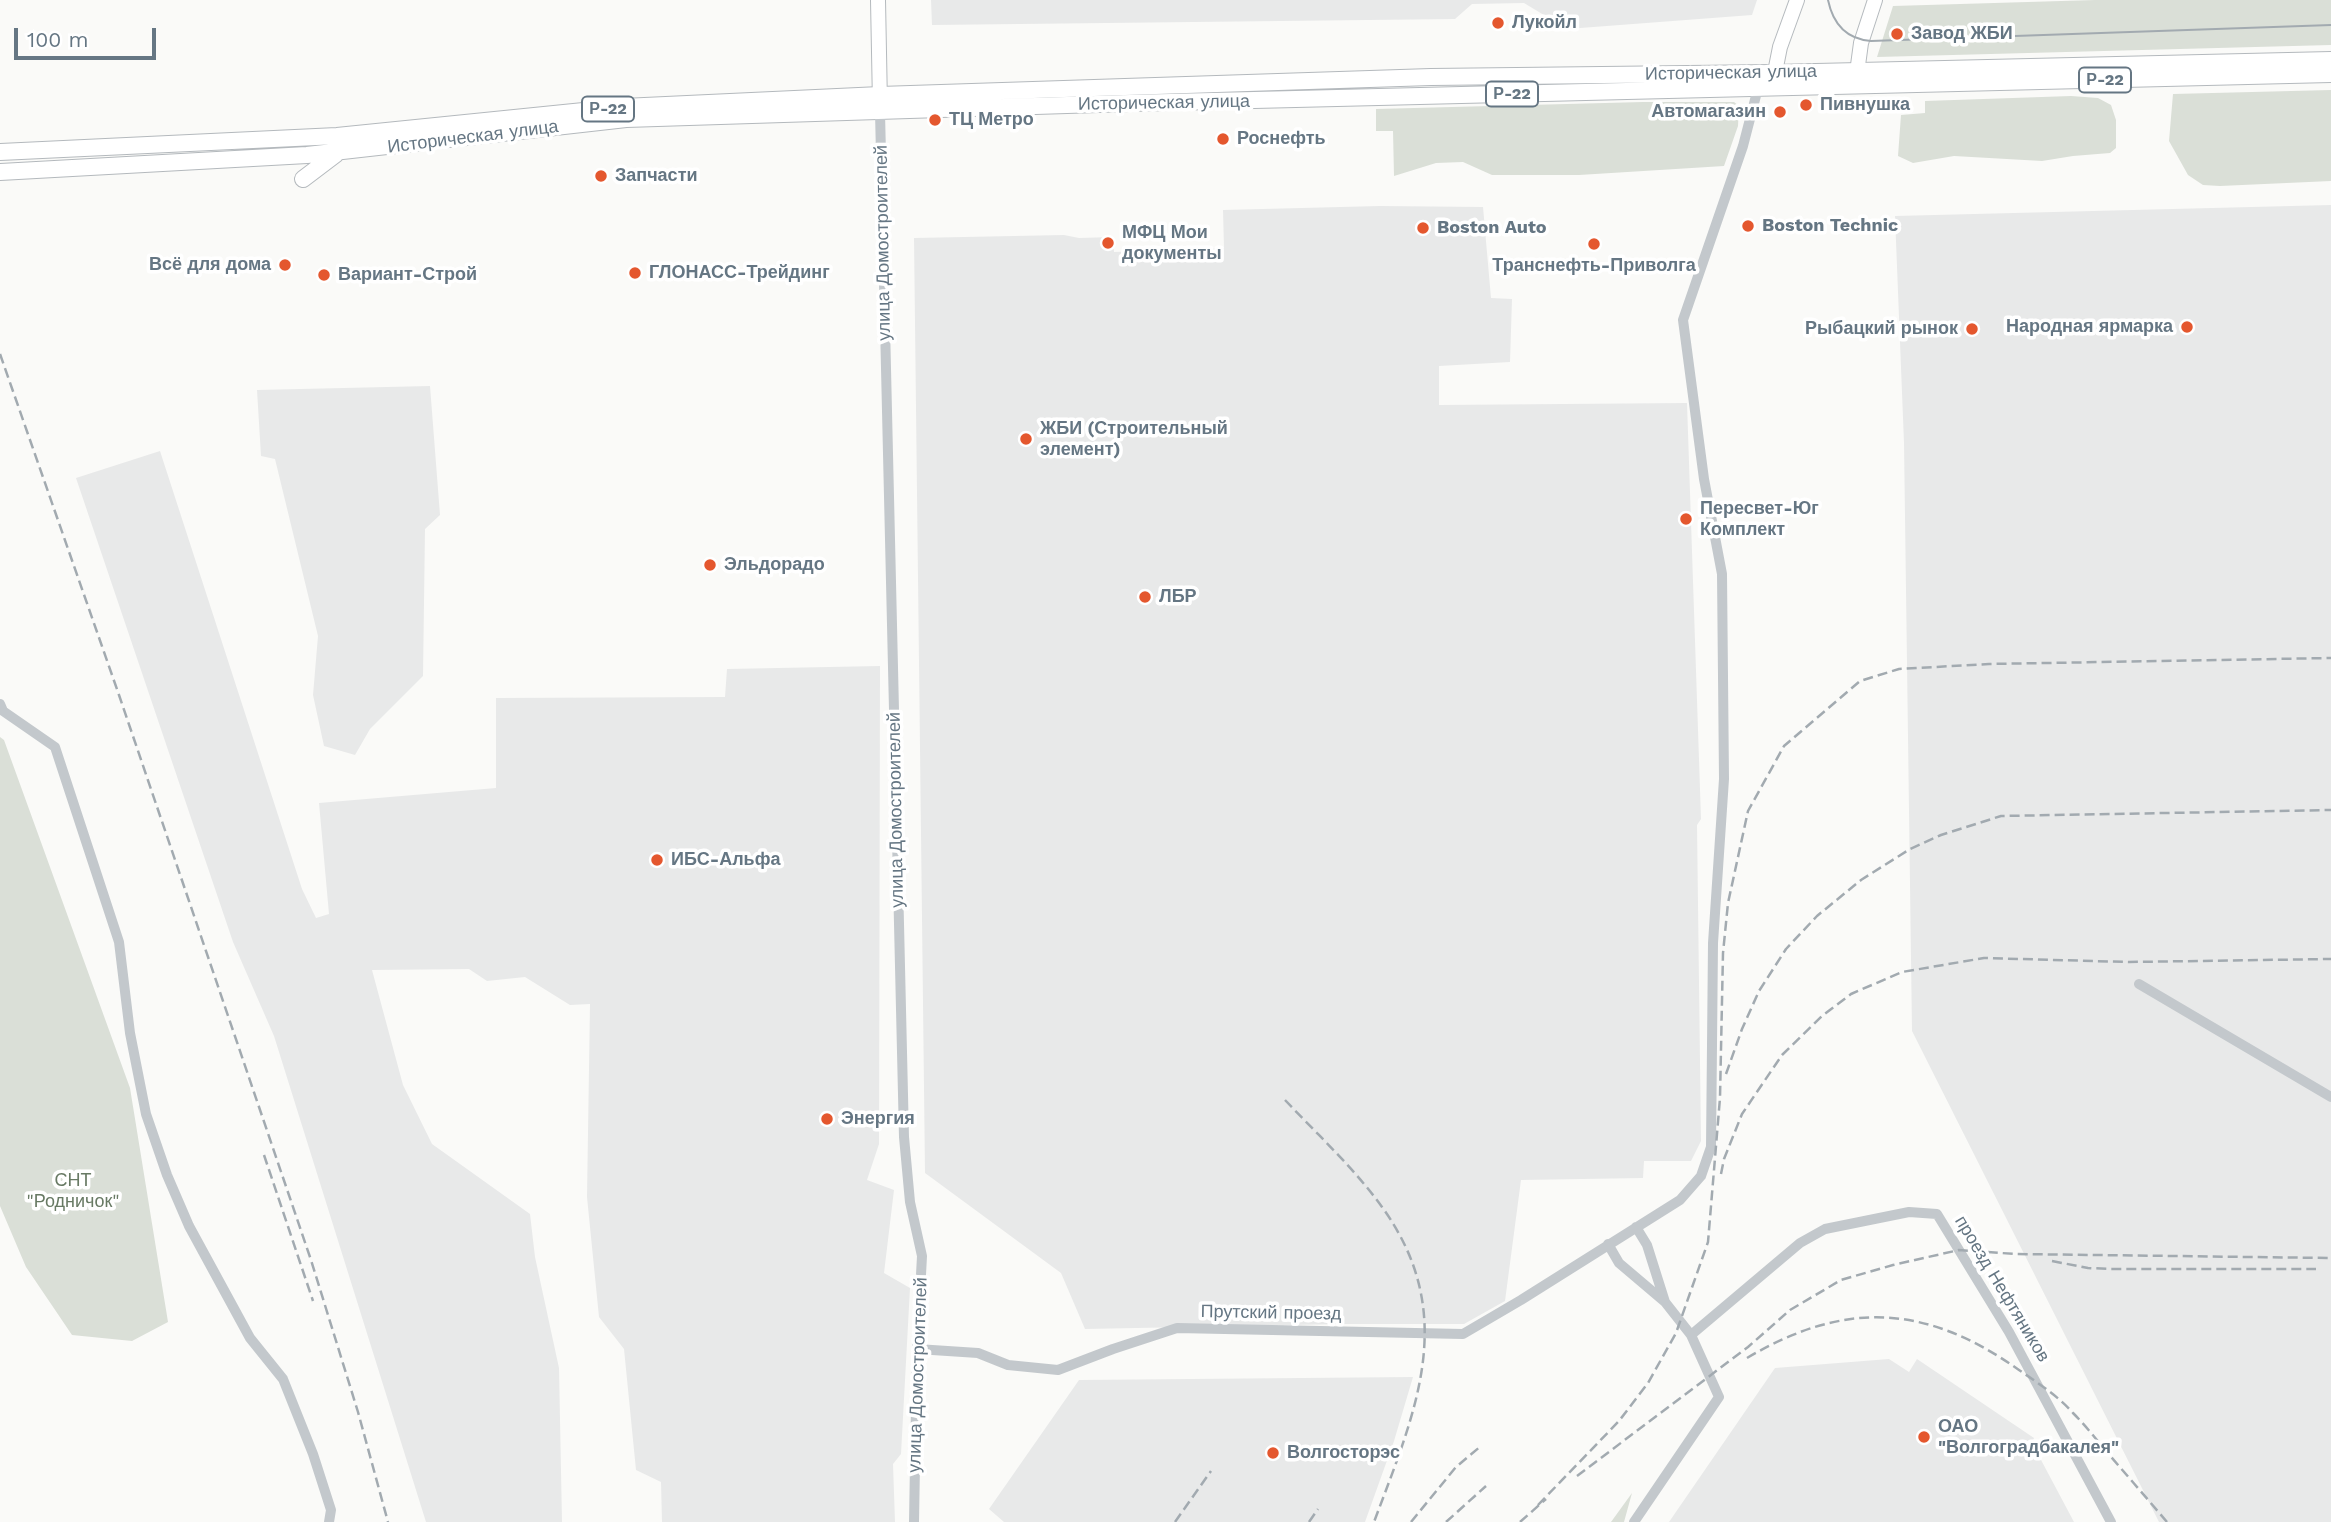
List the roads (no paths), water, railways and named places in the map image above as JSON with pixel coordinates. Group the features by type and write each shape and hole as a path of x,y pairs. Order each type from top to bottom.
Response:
{"highway":[{"name":"Историческая улица","path":"0,172 338,153 626,119 1768,83 2331,60"},
{"name":"Историческая улица","path":"1856,78 2331,74"},
{"name":"Историческая улица","path":"0,152 337,136 623,107 880,95 1421,77 1768,83"},
{"path":"276,157 298,162 305,167 303,178 338,153"}],"main road":[{"name":"улица Домостроителей","path":"878,0 880,112"},
{"path":"1768,83 1797,0"},
{"path":"1856,78 1861,43 1875,0"}],"street":[{"name":"Прутский проезд","path":"917,1349 978,1353 1008,1365 1058,1370 1177,1328 1463,1334 1680,1199 1701,1176 1711,1147 1713,943 1724,779 1722,574 1704,479 1683,320 1743,146 1768,83"},
{"name":"улица Домостроителей","path":"880,112 904,1137 910,1202 922,1256 917,1349 914,1522"},
{"path":"0,704 3,711 55,747 119,942 130,1033 146,1114 163,1163 189,1226 250,1338 283,1379 313,1454 331,1510 330,1522"},
{"path":"2139,984 2331,1097"},
{"name":"проезд Нефтяников","path":"1691,1335 1800,1243 1825,1229 1909,1212 1937,1214 2009,1332 2111,1522"},
{"path":"1636,1227 1647,1245 1665,1302"},
{"path":"1608,1244 1619,1263 1665,1302 1691,1335 1719,1396 1634,1522"}],"tram line":[{"path":"1828,0 1833,16 1842,29 1854,37 1871,41 2331,25"}],"railway":[{"path":"0,354 311,1260 358,1412 388,1522"},
{"path":"1538,1505 1619,1421 1648,1383 1676,1333 1708,1242 1720,1098 1723,953 1728,903 1748,811 1784,746 1860,681 1899,669 1989,664 2331,658"},
{"path":"1726,1074 1759,991 1786,949 1817,916 1861,880 1910,849 1941,835 2001,816 2331,810"},
{"path":"1721,1174 1724,1159 1742,1114 1782,1055 1822,1016 1851,994 1902,972 1984,958 2129,962 2331,959"},
{"path":"1285,1100 1348,1165 1382,1207 1406,1247 1419,1286 1425,1325 1423,1364 1404,1442 1374,1522"},
{"path":"264,1155 313,1301"},
{"path":"1577,1476 1748,1347 1790,1310 1841,1280 1959,1250 2015,1254 2331,1258"},
{"path":"2052,1261 2111,1269 2316,1269"},
{"path":"1747,1358 1783,1339 1818,1326 1852,1319 1885,1318 1918,1322 1951,1332 1985,1348 2061,1401 2167,1522"},
{"path":"1411,1522 1456,1467 1481,1446"},
{"path":"1175,1522 1211,1471"},
{"path":"1446,1522 1486,1486"},
{"path":"1520,1522 1546,1499"},
{"path":"1309,1522 1318,1509"}],"place":[{"name":"Лукойл","path":"1498,23"},
{"name":"Завод ЖБИ","path":"1897,34"},
{"name":"Пивнушка","path":"1806,105"},
{"name":"Автомагазин","path":"1780,112"},
{"name":"ТЦ Метро","path":"935,120"},
{"name":"Роснефть","path":"1223,139"},
{"name":"Запчасти","path":"601,176"},
{"name":"Boston Technic","path":"1748,226"},
{"name":"Boston Auto","path":"1423,228"},
{"name":"МФЦ Мои документы","path":"1108,243"},
{"name":"Транснефть-Приволга","path":"1594,244"},
{"name":"Всё для дома","path":"285,265"},
{"name":"ГЛОНАСС-Трейдинг","path":"635,273"},
{"name":"Вариант-Строй","path":"324,275"},
{"name":"Народная ярмарка","path":"2187,327"},
{"name":"Рыбацкий рынок","path":"1972,329"},
{"name":"ЖБИ (Строительный элемент)","path":"1026,439"},
{"name":"Пересвет-Юг Комплект","path":"1686,519"},
{"name":"Эльдорадо","path":"710,565"},
{"name":"ЛБР","path":"1145,597"},
{"name":"ИБС-Альфа","path":"657,860"},
{"name":"Энергия","path":"827,1119"},
{"name":"ОАО \"Волгоградбакалея\"","path":"1924,1437"},
{"name":"Волгосторэс","path":"1273,1453"}],"park label":[{"name":"СНТ \"Родничок\"","path":"73,1191"}]}
